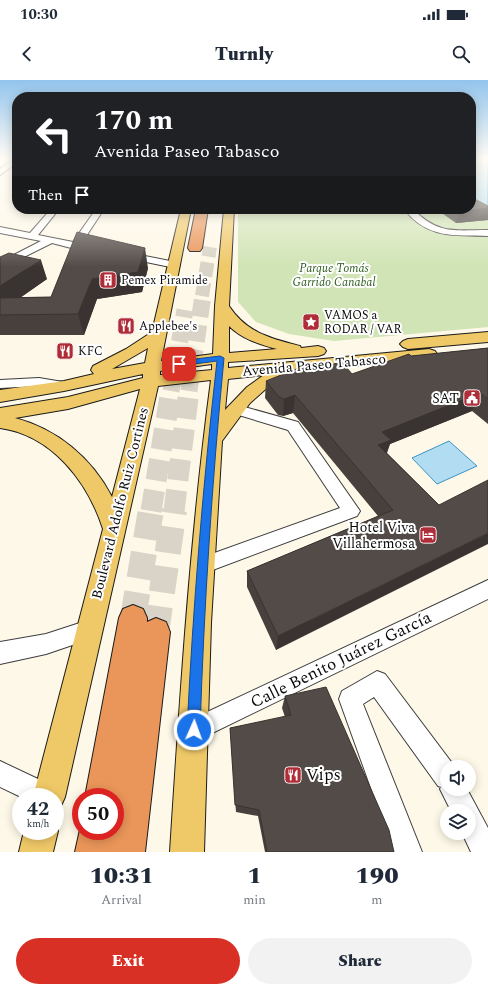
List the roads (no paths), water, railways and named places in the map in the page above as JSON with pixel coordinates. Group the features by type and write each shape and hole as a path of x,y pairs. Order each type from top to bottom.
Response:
{"highway":[{"path":"195,248 201,214"},
{"path":"105,788 144,625 126,852"},
{"path":"94,852 96,840"}],"main road":[{"name":"Boulevard Adolfo Ruiz Cortines","path":"51,788 151,374 185,214"},
{"path":"187,852 198,623 212,442 220,366 222,306 229,214"},
{"path":"222,306 235,324 242,330 285,347 308,352"},
{"path":"64,386 121,359 159,334"},
{"name":"Avenida Paseo Tabasco","path":"0,396 64,386 123,372 151,374 220,366 308,352 488,337"},
{"name":"Avenida Paseo Tabasco","path":"220,366 298,366 488,349"},
{"path":"212,442 234,409 245,397 264,382 298,366"},
{"name":"Avenida Paseo Tabasco","path":"1,421 23,411 68,403 151,374"},
{"path":"1,421 13,423 35,431 56,444 84,474 99,493 107,508 114,530"},
{"path":"36,852 39,840"}],"street":[{"path":"32,237 51,214"},
{"path":"75,246 97,214"},
{"path":"413,214 423,224 434,228 452,232 488,233"},
{"path":"0,230 100,251"},
{"path":"0,240 18,234"},
{"path":"0,266 49,240"},
{"path":"115,253 175,265"},
{"name":"Avenida Paseo Tabasco","path":"0,384 39,382 64,386"},
{"path":"202,566 351,511 293,426 234,409"},
{"name":"Calle Benito Juárez García","path":"194,730 488,589"},
{"path":"0,653 46,644 89,630"},
{"path":"408,852 350,699 377,682 440,768"},
{"path":"0,774 30,788"},
{"path":"476,833 486,852"}],"water":[{"path":"476,195 488,195 488,218 476,206"},
{"path":"449,441 477,466 437,484 412,458"}],"tunnel":[{"path":"202,296 210,247"},
{"path":"189,391 203,295"},
{"path":"171,391 185,310"},
{"path":"151,511 171,390"},
{"path":"174,511 189,390"},
{"path":"133,618 151,510"},
{"path":"156,632 174,510"}],"place":[{"name":"Pemex Piramide","path":"108,280"},
{"name":"VAMOS a RODAR / VAR","path":"311,322"},
{"name":"Applebee's","path":"126,326"},
{"name":"KFC","path":"65,351"},
{"name":"SAT","path":"472,398"},
{"name":"Hotel Viva Villahermosa","path":"428,535"},
{"name":"Vips","path":"293,775"}],"park label":[{"name":"Parque Tomás Garrido Canabal","path":"334,275"}]}
